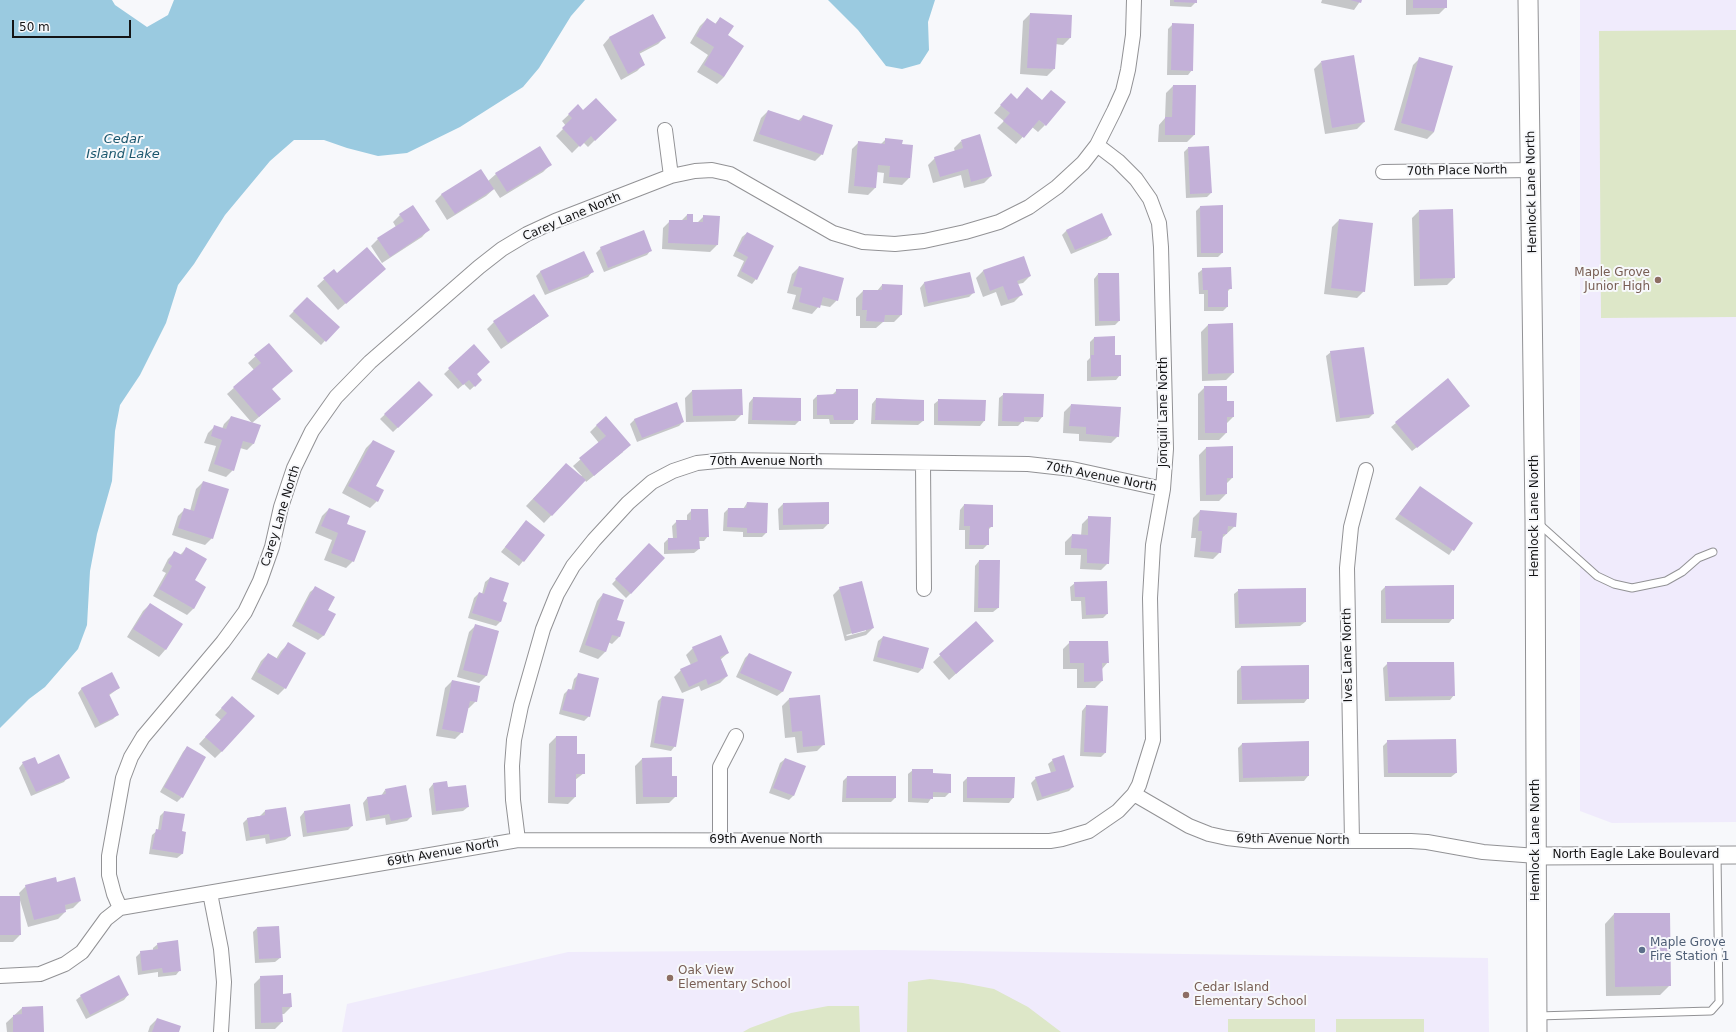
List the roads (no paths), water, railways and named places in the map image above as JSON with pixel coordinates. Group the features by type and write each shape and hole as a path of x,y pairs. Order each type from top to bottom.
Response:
{"main road":[{"name":"Hemlock Lane North","path":"1528,0 1532,170 1537,1024"}],"street":[{"name":"Carey Lane North","path":"120,908 114,894 109,875 110,856 123,778 131,757 143,737 223,642 245,612 260,581 272,548 281,507 294,468 312,431 336,397 370,362 479,267 502,249 527,234 555,221 672,176 695,171 712,170 730,174 834,233 863,242 895,244 924,240 965,232 998,222 1011,216 1029,207 1057,187 1082,163 1097,145 1123,91 1128,70 1133,35 1134,0"},
{"path":"665,130 672,176"},
{"name":"Jonquil Lane North","path":"1097,145 1118,161 1136,179 1150,199 1159,223 1162,247 1166,441 1163,489 1153,545 1150,598 1153,740 1145,769 1134,794"},
{"name":"70th Place North","path":"1382,172 1532,170"},
{"name":"70th Avenue North","path":"518,840 513,786 514,740 521,706 544,629 557,594 573,566 594,540 628,503 652,482 673,471 697,463 727,460 1028,464 1052,466 1163,489"},
{"path":"923,463 924,589"},
{"name":"Ives Lane North","path":"1352,841 1347,568 1351,527 1366,470"},
{"path":"720,839 720,767 736,736"},
{"name":"69th Avenue North","path":"120,908 518,840 720,839 1050,841 1089,831 1118,812 1134,794 1189,826 1228,838 1253,841 1427,842 1484,852 1537,856"},
{"name":"North Eagle Lake Boulevard","path":"1537,856 1736,855"},
{"path":"210,893 221,949 224,982 221,1032"},
{"path":"0,976 40,974 65,964 82,952 106,919 120,908"}],"lane":[{"path":"1535,520 1597,576 1614,584 1632,588 1666,581 1682,572 1698,558 1713,552"},
{"path":"1537,1024 1711,1011 1719,1002 1717,855"}],"water":[{"name":"Cedar Island Lake","path":"0,0 112,0 115,5 147,27 168,15 174,0 585,0 571,16 539,68 523,87 460,127 407,153 378,156 324,140 294,140 270,161 225,215 194,264 178,285 166,323 140,375 120,405 115,431 112,481 97,534 90,571 87,625 78,649 45,687 29,699 0,728"},
{"path":"828,0 935,0 928,22 929,50 920,64 902,69 886,66 858,30"}],"place":[{"name":"Maple Grove Junior High","path":"1658,280"},
{"name":"Maple Grove Fire Station 1","path":"1642,950"},
{"name":"Oak View Elementary School","path":"670,978"},
{"name":"Cedar Island Elementary School","path":"1186,995"}]}
